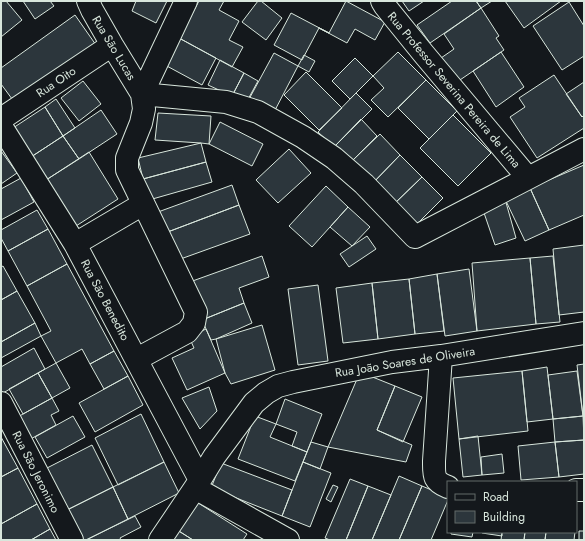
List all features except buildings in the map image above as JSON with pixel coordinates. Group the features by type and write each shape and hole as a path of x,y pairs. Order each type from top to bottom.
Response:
{"street":[{"name":"Rua São Lucas","path":"88,1 112,45 142,94"},
{"path":"136,359 187,332 194,323 196,312 127,170 127,158 142,123 144,109 142,94 186,1"},
{"name":"Rua Professor Severina Pereira de Lima","path":"382,1 418,47 528,178"},
{"name":"Rua Oito","path":"1,120 112,45"},
{"path":"142,94 226,102 258,112 334,158 364,184 416,237 584,150"},
{"name":"Rua São Benedito","path":"1,126 75,244 136,359 197,484"},
{"path":"75,244 143,204"},
{"name":"Rua João Soares de Oliveira","path":"160,540 214,457 254,403 266,393 278,386 300,380 392,362 442,356 584,334"},
{"path":"442,356 434,475 441,484 447,487"},
{"name":"Rua São Jeronimo","path":"1,403 72,540"},
{"path":"197,484 288,540"}]}
